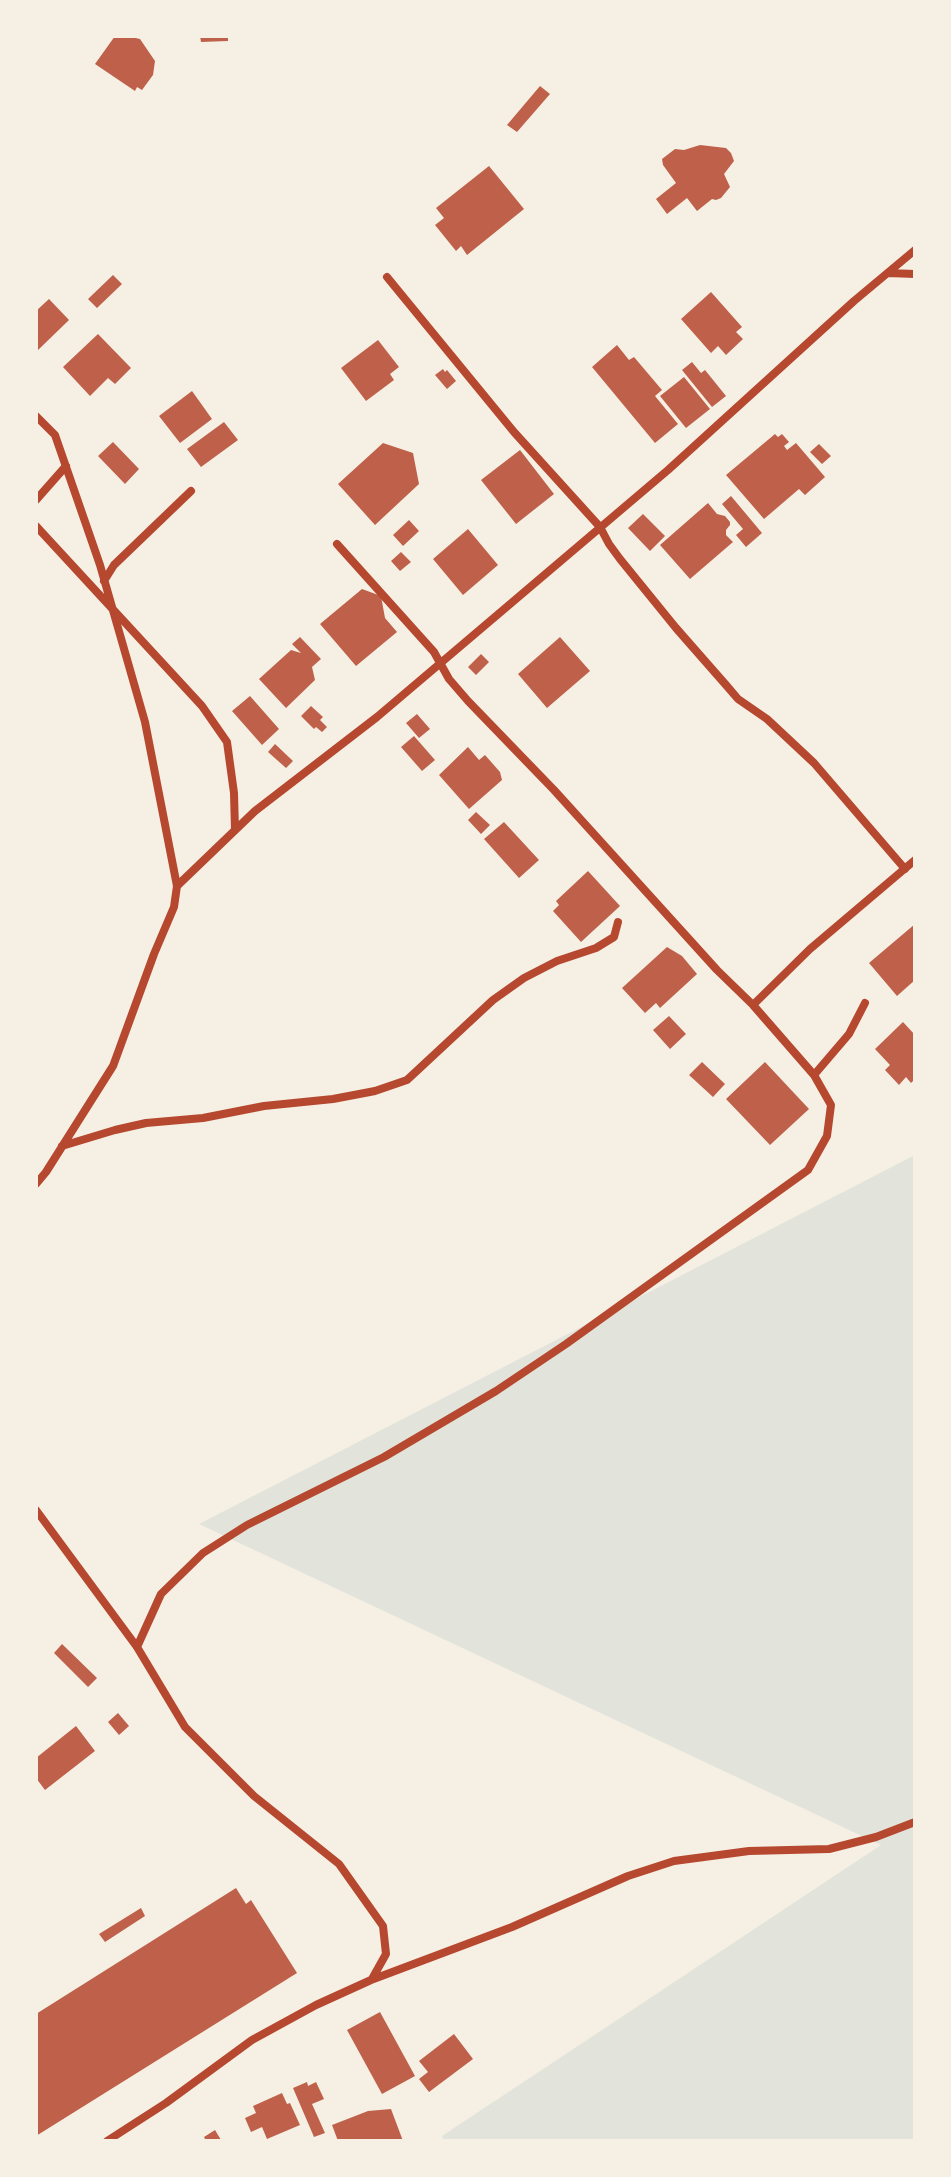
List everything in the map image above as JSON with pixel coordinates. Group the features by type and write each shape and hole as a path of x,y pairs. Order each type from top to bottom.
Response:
{"street":[{"path":"177,886 255,811 377,717 668,470 854,301 915,250"},
{"path":"888,273 915,274"},
{"path":"387,277 514,432 600,527 620,559 738,699 767,719 814,763 905,869"},
{"path":"36,416 55,435 113,610 145,722 177,886 174,907 113,1066 36,1184"},
{"path":"36,500 66,466"},
{"path":"104,581 114,565 191,491"},
{"path":"36,526 202,706 227,742 235,830"},
{"path":"137,1647 161,1594 203,1553 247,1525 384,1457 496,1391 808,1170 827,1136 831,1105 814,1075 753,1005 468,701 449,679 434,652 337,544"},
{"path":"753,1005 810,949 915,860"},
{"path":"62,1146 146,1123 333,1099 375,1091 407,1080 493,1000 524,978 557,961 596,948 614,937 618,922"},
{"path":"814,1075 849,1034 865,1003"},
{"path":"36,1510 137,1647 185,1727 254,1796 339,1864 383,1926 386,1954 371,1980"},
{"path":"107,2141 166,2103 252,2040 316,2005 371,1980 512,1927 628,1876 674,1861 749,1851 829,1849 876,1837 915,1822"}],"shaded area":[{"path":"915,1155 915,2141 444,2141 442,2136 881,1845 199,1524"}],"building":[{"path":"115,36 140,39 155,61 153,75 142,90 137,87 135,91 95,64"},
{"path":"200,36 228,36 228,41 201,42"},
{"path":"540,86 550,94 517,132 507,125"},
{"path":"700,145 726,148 731,153 734,161 724,174 730,187 721,198 712,199 697,211 687,198 667,214 656,199 676,183 662,159 675,149 684,150"},
{"path":"489,166 524,209 467,255 461,246 456,251 435,225 444,218 436,208"},
{"path":"113,275 122,284 97,308 88,299"},
{"path":"711,292 742,327 736,332 743,339 726,355 718,346 711,353 681,319"},
{"path":"49,299 69,320 36,352 36,311"},
{"path":"98,334 131,368 115,384 108,378 90,396 63,367"},
{"path":"378,340 399,367 390,374 394,380 366,401 341,368"},
{"path":"617,345 629,360 634,357 662,390 655,396 678,424 655,443 592,367"},
{"path":"692,362 701,373 705,370 726,396 712,407 682,370"},
{"path":"443,369 456,381 447,389 435,375"},
{"path":"684,377 710,409 686,428 660,396"},
{"path":"192,391 212,419 180,443 159,416"},
{"path":"224,422 238,440 201,467 187,449"},
{"path":"775,434 778,437 782,434 789,442 784,446 787,450 796,443 825,477 805,495 799,489 764,519 726,475"},
{"path":"113,442 139,469 125,484 98,456"},
{"path":"383,443 413,453 419,484 375,525 338,484"},
{"path":"819,444 831,456 822,464 810,452"},
{"path":"520,450 554,494 516,524 481,480"},
{"path":"731,496 762,533 746,547 736,535 743,529 722,504"},
{"path":"708,503 717,514 725,516 730,522 726,535 733,542 690,579 660,545"},
{"path":"643,514 665,536 650,551 628,528"},
{"path":"409,520 419,531 403,546 393,535"},
{"path":"468,529 498,565 463,595 433,559"},
{"path":"401,552 411,562 400,571 391,561"},
{"path":"362,589 381,596 385,618 397,632 356,666 320,624"},
{"path":"300,637 321,659 312,667 315,680 286,708 259,679 291,650 301,653 292,644"},
{"path":"560,637 590,671 547,708 518,674"},
{"path":"481,654 489,662 476,675 468,667"},
{"path":"250,696 279,729 262,745 232,711"},
{"path":"311,706 323,717 320,720 327,727 322,732 316,727 314,729 301,716"},
{"path":"417,714 430,729 419,738 406,723"},
{"path":"414,736 435,760 422,771 401,747"},
{"path":"275,744 293,761 286,768 268,752"},
{"path":"468,747 479,760 485,755 500,772 502,780 469,809 439,775"},
{"path":"476,812 490,825 481,834 468,820"},
{"path":"504,822 539,860 519,878 484,839"},
{"path":"588,871 620,906 581,942 553,911 559,905 556,901"},
{"path":"915,924 915,980 897,996 869,963"},
{"path":"667,947 682,956 697,974 660,1008 656,1003 645,1013 622,988"},
{"path":"669,1016 686,1034 670,1049 653,1030"},
{"path":"903,1022 915,1035 915,1079 911,1083 906,1077 899,1085 885,1070 890,1065 875,1049"},
{"path":"702,1062 725,1084 713,1097 689,1075"},
{"path":"765,1062 809,1109 770,1145 726,1099"},
{"path":"62,1644 97,1678 88,1687 54,1653"},
{"path":"118,1713 129,1726 119,1735 108,1722"},
{"path":"76,1726 95,1751 45,1790 36,1778 36,1758"},
{"path":"236,1888 246,1904 251,1900 297,1973 36,2136 36,2014"},
{"path":"141,1908 145,1916 105,1942 99,1934"},
{"path":"380,2012 415,2076 382,2094 347,2030"},
{"path":"454,2034 473,2059 429,2092 419,2079 428,2072 419,2061"},
{"path":"307,2082 308,2086 316,2082 324,2099 312,2104 325,2133 314,2137 293,2088"},
{"path":"282,2093 300,2125 267,2139 262,2127 251,2132 245,2118 256,2113 253,2106"},
{"path":"391,2109 403,2141 338,2141 332,2125 368,2111"},
{"path":"215,2130 221,2140 206,2141 204,2137"}]}
